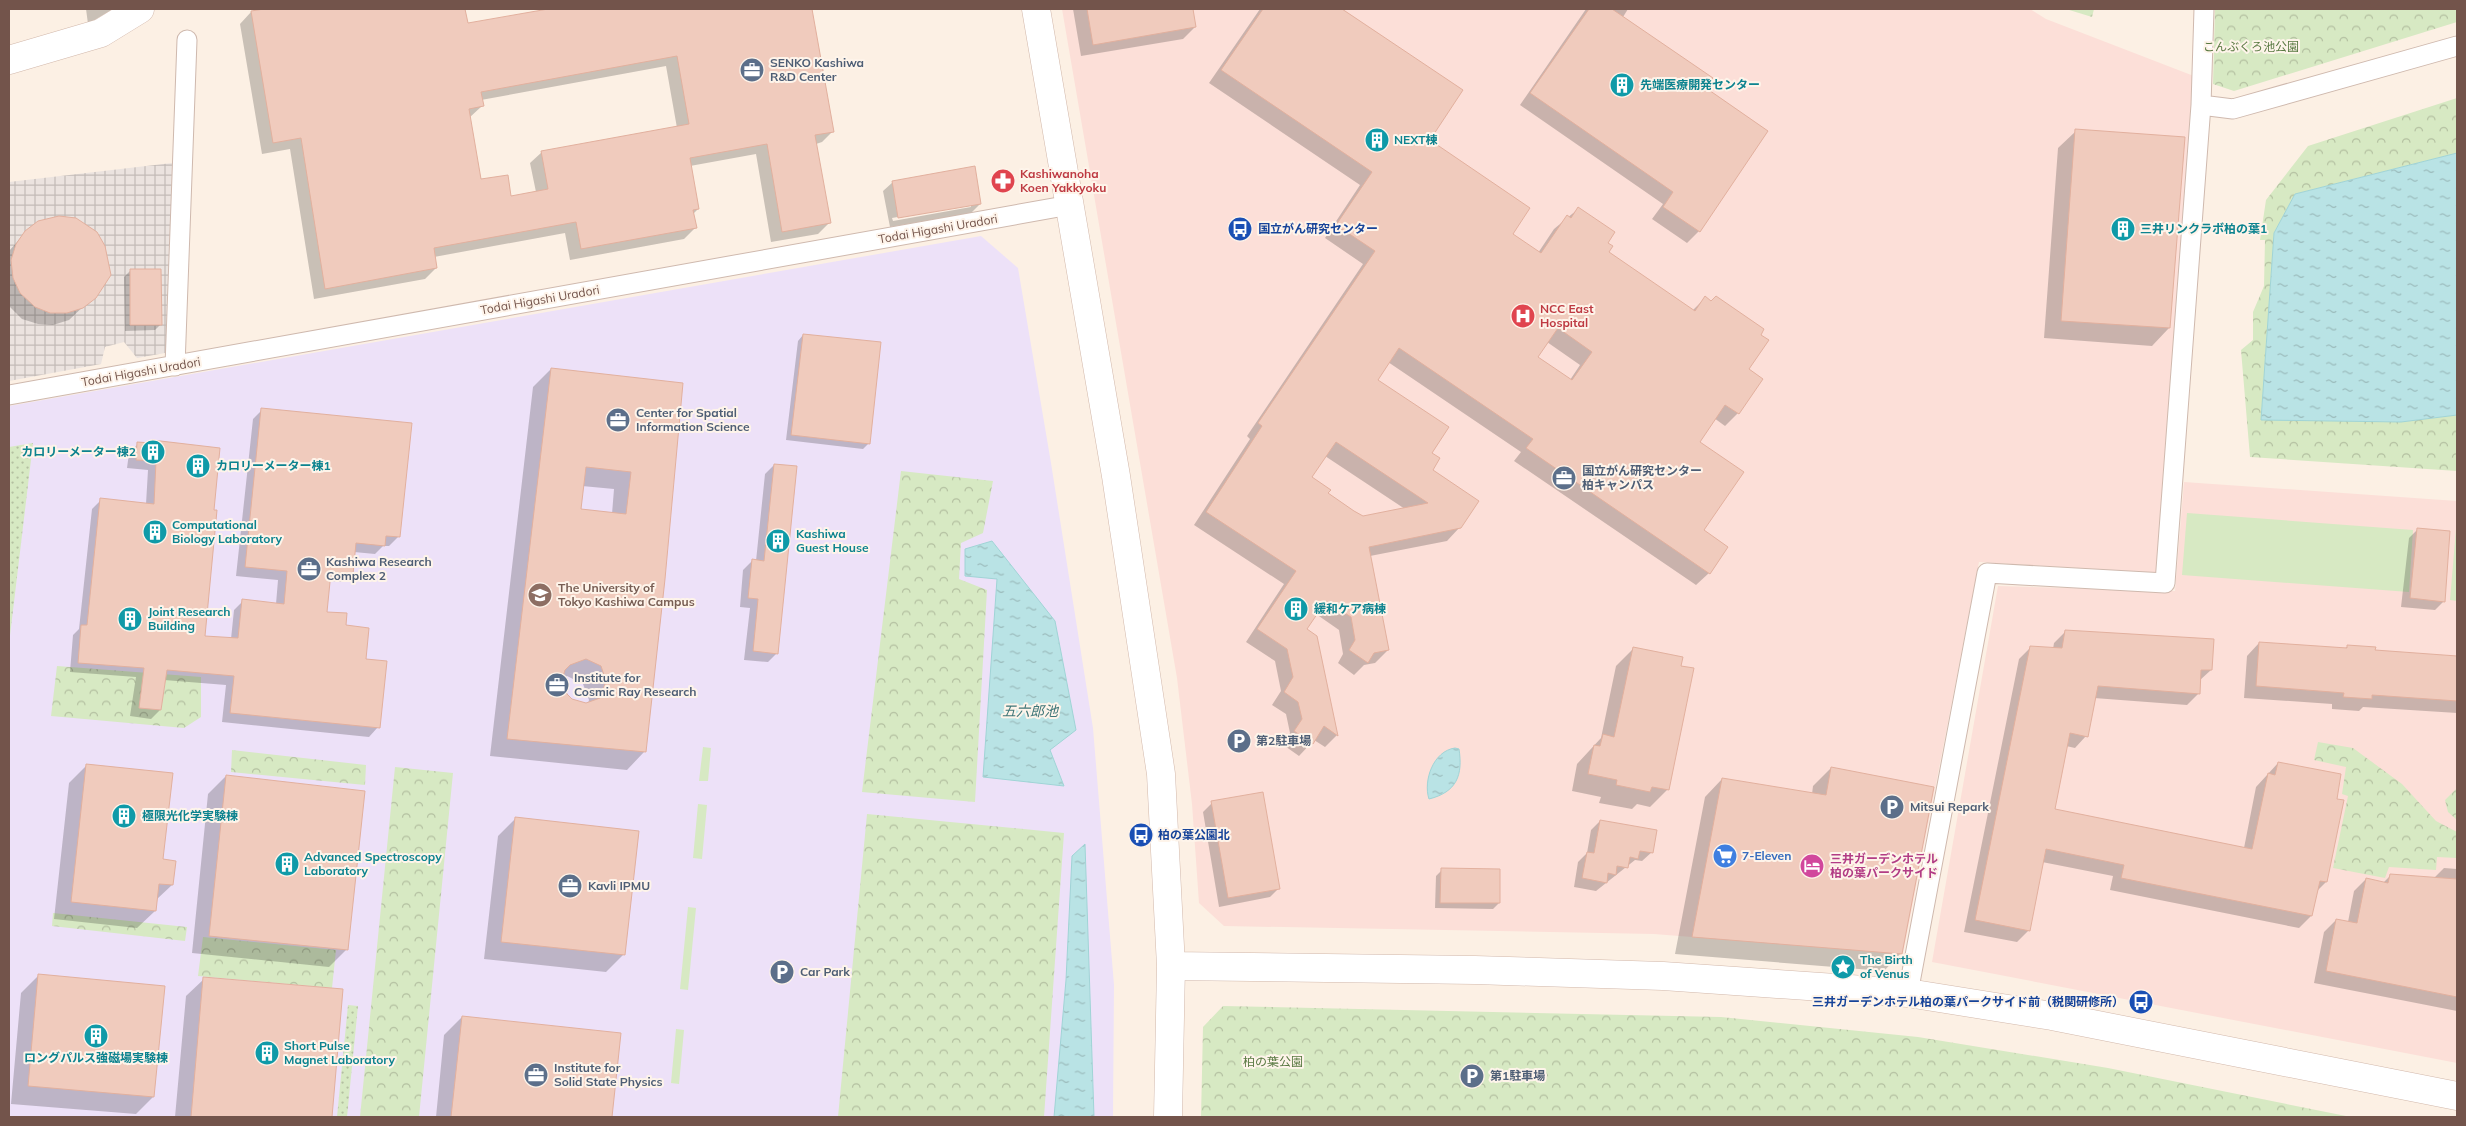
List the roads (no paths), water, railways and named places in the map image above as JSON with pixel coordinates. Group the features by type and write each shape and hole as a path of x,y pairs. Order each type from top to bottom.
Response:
{"street":[{"path":"9,60 102,33 140,9"},
{"path":"1036,9 1122,514 1160,765 1166,844 1171,966 1168,1117"},
{"path":"1908,994 1987,573 2165,583 2201,105 2204,9"},
{"path":"175,366 187,40"},
{"path":"2201,105 2233,110 2457,46"},
{"name":"Todai Higashi Uradori","path":"9,395 1070,205"},
{"path":"1171,966 1475,970 1663,976 1908,994 2052,1016 2457,1096"}],"water":[{"path":"2457,153 2457,415 2401,422 2261,420 2274,233 2295,194"},
{"name":"五六郎池","path":"992,541 1055,621 1076,730 1050,750 1064,786 983,777 997,579 965,576 965,549"},
{"path":"1459,749 1460,758 1459,774 1456,781 1446,792 1429,799 1427,784 1432,768 1441,755 1447,750"},
{"path":"1085,844 1094,1117 1054,1117 1066,980 1072,856"}],"place":[{"name":"SENKO Kashiwa R&D Center","path":"752,70"},
{"name":"先端医療開発センター","path":"1622,85"},
{"name":"NEXT棟","path":"1377,140"},
{"name":"Kashiwanoha Koen Yakkyoku","path":"1003,181"},
{"name":"国立がん研究センター","path":"1240,229"},
{"name":"三井リンクラボ柏の葉1","path":"2123,229"},
{"name":"NCC East Hospital","path":"1523,316"},
{"name":"Center for Spatial Information Science","path":"618,420"},
{"name":"カロリーメーター棟2","path":"153,452"},
{"name":"カロリーメーター棟1","path":"198,466"},
{"name":"国立がん研究センター 柏キャンパス","path":"1564,478"},
{"name":"Computational Biology Laboratory","path":"155,532"},
{"name":"Kashiwa Guest House","path":"778,541"},
{"name":"Kashiwa Research Complex 2","path":"309,569"},
{"name":"The University of Tokyo Kashiwa Campus","path":"540,595"},
{"name":"緩和ケア病棟","path":"1296,609"},
{"name":"Joint Research Building","path":"130,619"},
{"name":"Institute for Cosmic Ray Research","path":"557,685"},
{"name":"第2駐車場","path":"1239,741"},
{"name":"Mitsui Repark","path":"1892,807"},
{"name":"極限光化学実験棟","path":"124,816"},
{"name":"柏の葉公園北","path":"1141,835"},
{"name":"7-Eleven","path":"1725,856"},
{"name":"Advanced Spectroscopy Laboratory","path":"287,864"},
{"name":"三井ガーデンホテル 柏の葉パークサイド","path":"1812,866"},
{"name":"Kavli IPMU","path":"570,886"},
{"name":"The Birth of Venus","path":"1843,967"},
{"name":"Car Park","path":"782,972"},
{"name":"三井ガーデンホテル柏の葉パークサイド前（税関研修所）","path":"2141,1002"},
{"name":"ロングパルス強磁場実験棟","path":"96,1036"},
{"name":"Short Pulse Magnet Laboratory","path":"267,1053"},
{"name":"Institute for Solid State Physics","path":"536,1075"},
{"name":"第1駐車場","path":"1472,1076"}],"park label":[{"name":"こんぶくろ池公園","path":"2251,47"},
{"name":"柏の葉公園","path":"1273,1062"}]}
